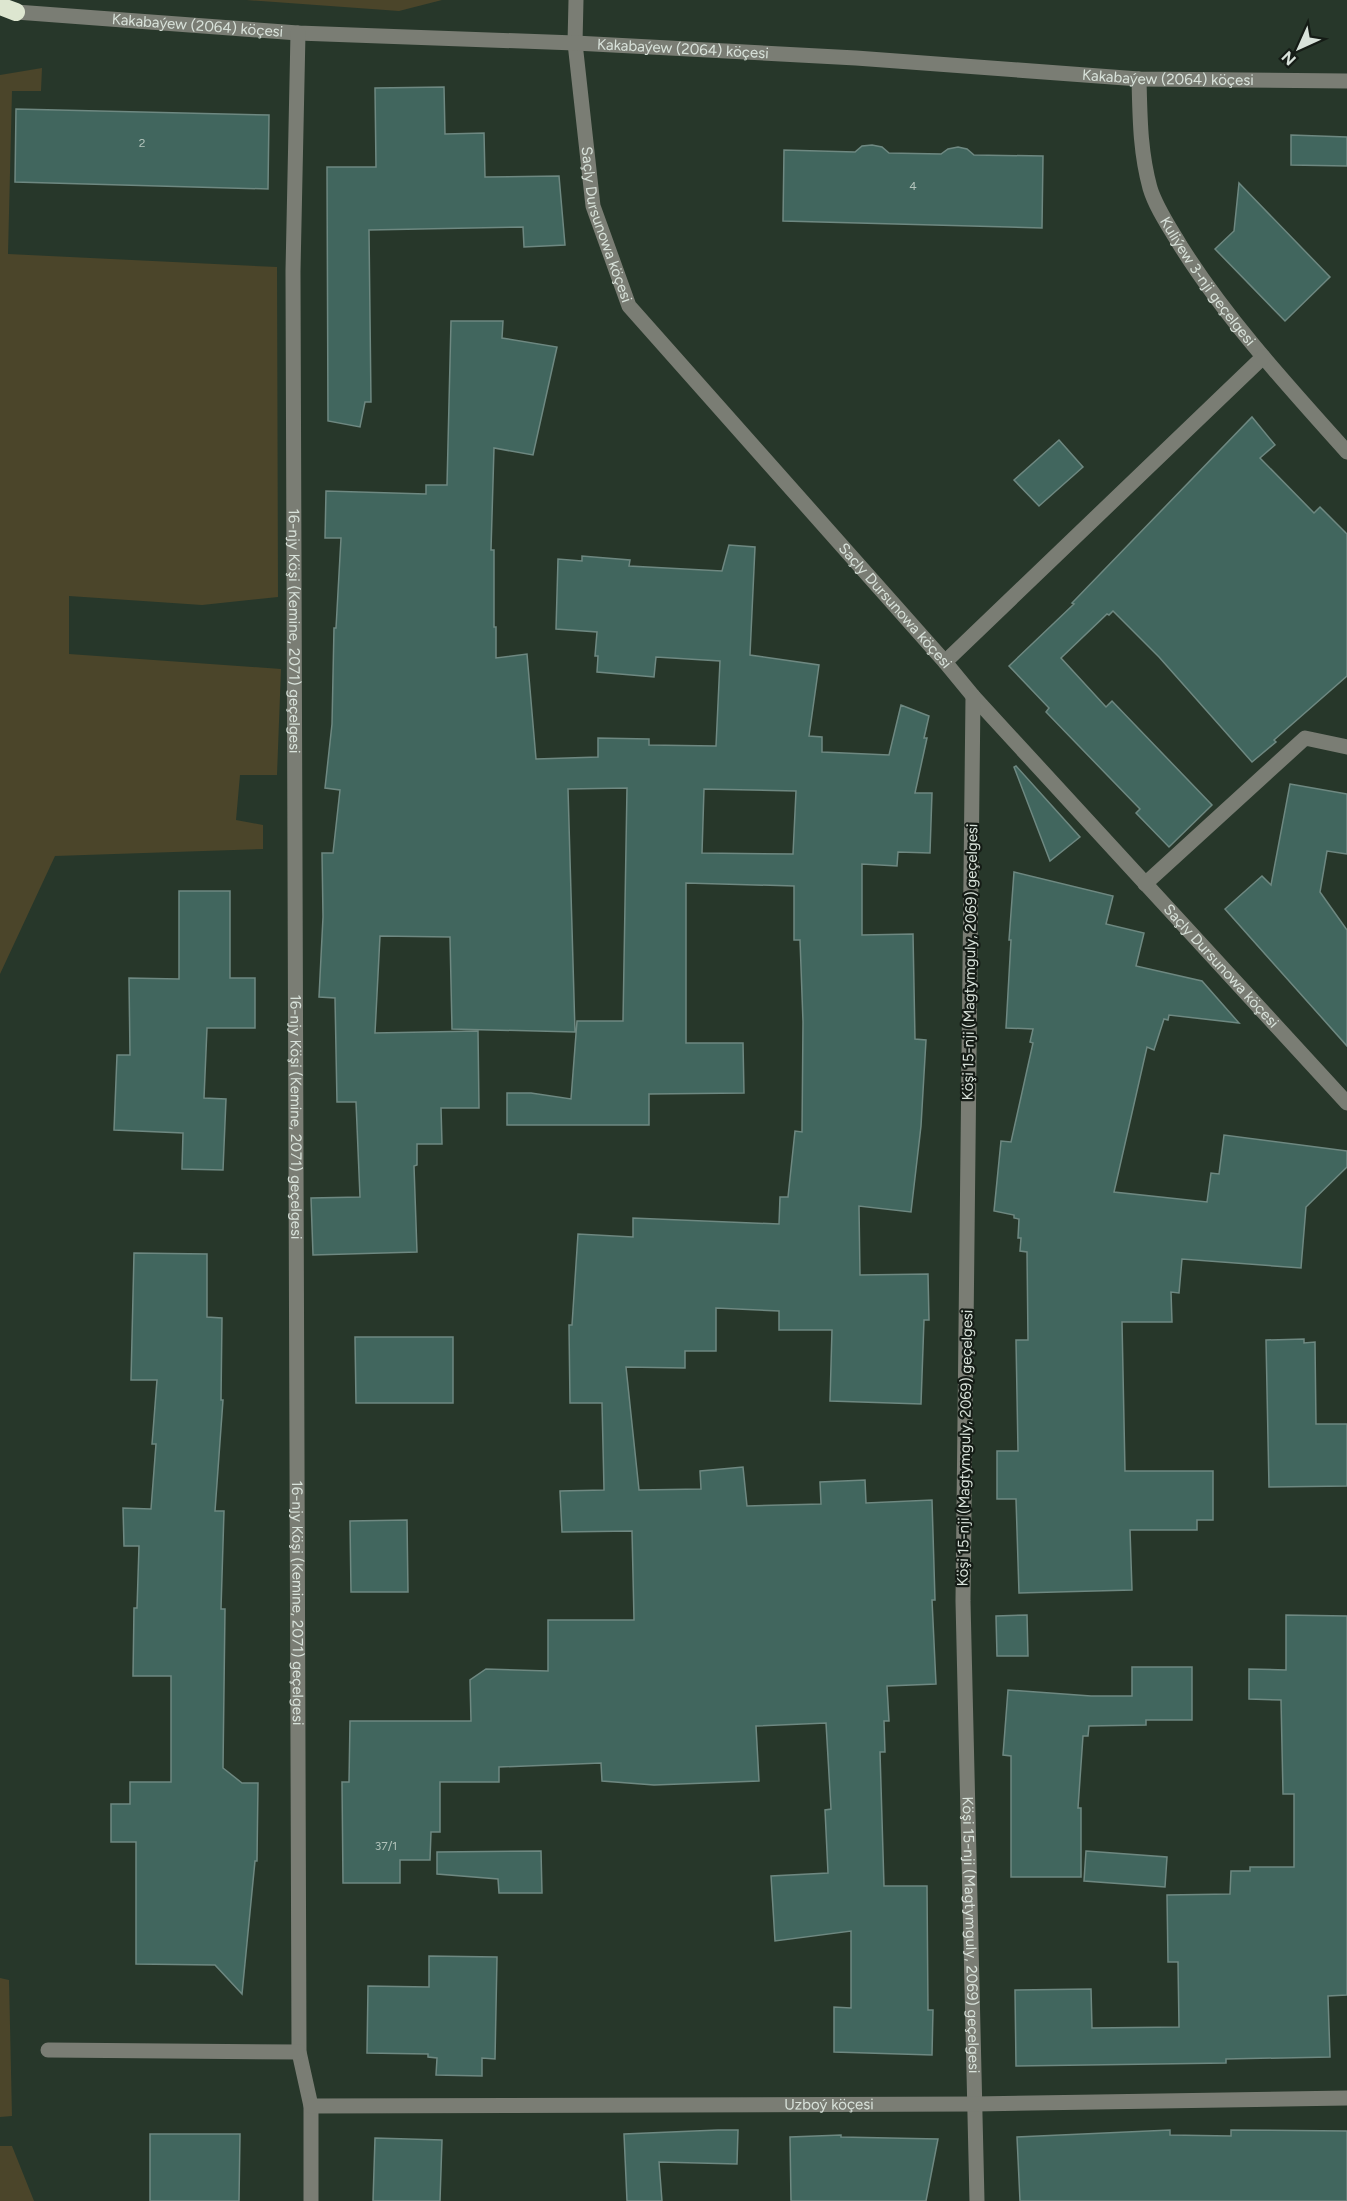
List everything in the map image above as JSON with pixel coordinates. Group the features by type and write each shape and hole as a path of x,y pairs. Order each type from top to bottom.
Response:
{"street":[{"name":"Saçly Dursunowa köçesi","path":"576,0 575,43 593,206 629,306 973,696 1347,1103"},
{"name":"Kakabaýew (2064) köçesi","path":"6,12 298,33 575,43 856,58 1139,79 1347,81"},
{"name":"16-njy Köşi (Kemine, 2071) geçelgesi","path":"298,33 293,295 299,2052 311,2106 311,2201"},
{"name":"Kuliýew 3-nji geçelgesi","path":"1139,79 1140,140 1151,191 1172,232 1199,275 1263,357 1347,452"},
{"path":"945,662 1263,357"},
{"name":"Köşi 15-nji (Magtymguly, 2069) geçelgesi","path":"973,696 963,1601 976,2201"},
{"path":"1145,884 1305,738 1347,747"},
{"path":"48,2050 299,2052"},
{"name":"Uzboý köçesi","path":"311,2106 975,2104 1347,2098"}],"shaded area":[{"path":"246,0 442,0 399,11"},
{"path":"42,68 41,91 12,91 8,254 277,267 278,597 202,605 69,596 69,654 281,669 277,775 240,775 236,820 263,825 263,849 55,856 0,974 0,75"},
{"path":"0,1978 9,1980 12,2116 0,2117"},
{"path":"0,2146 12,2146 34,2201 0,2201"}],"building":[{"path":"444,87 445,134 484,133 485,177 559,176 565,245 524,247 523,227 369,230 371,402 365,402 360,427 328,421 327,167 376,167 375,88"},
{"path":"16,109 269,115 268,189 15,182"},
{"path":"1291,135 1347,137 1347,166 1291,165"},
{"path":"862,146 882,147 889,153 941,154 948,149 958,147 967,149 974,155 1043,156 1042,228 783,221 784,150 855,152"},
{"path":"1239,183 1330,277 1285,321 1215,249 1234,231"},
{"path":"451,321 503,321 502,338 557,347 533,455 494,448 491,550 494,550 496,658 527,654 536,759 598,757 598,738 649,739 649,745 716,746 720,661 656,657 654,677 597,672 598,656 595,656 597,632 556,629 558,559 582,561 582,556 630,560 629,566 722,571 729,545 755,547 750,655 819,665 809,736 822,737 822,752 889,755 901,705 929,716 924,738 927,738 915,793 932,793 930,853 898,852 897,866 862,864 862,935 913,934 915,1039 926,1040 921,1126 911,1212 859,1206 860,1275 928,1274 929,1320 924,1320 921,1404 830,1401 832,1330 779,1330 779,1311 716,1308 716,1351 685,1351 685,1368 626,1367 639,1490 701,1489 700,1471 743,1467 747,1506 821,1504 820,1482 865,1480 866,1503 932,1500 935,1600 932,1600 936,1684 887,1686 889,1721 884,1721 885,1752 880,1752 884,1886 927,1886 928,2010 933,2010 932,2055 834,2052 834,2007 851,2008 851,1931 775,1941 771,1876 828,1873 825,1810 831,1809 826,1723 756,1726 759,1781 654,1785 602,1781 601,1763 499,1767 499,1782 440,1782 440,1832 431,1832 430,1860 400,1860 400,1883 343,1883 342,1782 349,1782 350,1721 471,1721 470,1680 486,1669 548,1671 548,1620 634,1620 632,1531 562,1532 560,1491 604,1490 602,1403 570,1403 569,1325 572,1325 578,1234 633,1237 633,1218 779,1224 780,1197 788,1197 795,1131 802,1132 803,1022 800,940 794,940 794,886 686,883 686,1043 743,1043 744,1093 649,1094 649,1125 507,1125 507,1093 531,1093 571,1099 577,1021 623,1021 627,788 568,789 575,1032 452,1029 450,937 380,936 375,1033 478,1031 479,1108 441,1108 442,1144 417,1144 417,1165 414,1166 417,1252 313,1255 311,1198 360,1197 356,1102 337,1102 335,998 319,997 323,917 322,853 333,853 340,790 325,788 332,724 334,628 336,628 341,538 325,538 326,491 426,494 426,485 447,485","holes":["704,789 796,791 793,854 702,853"]},
{"path":"1252,417 1275,445 1260,458 1314,513 1320,507 1347,534 1347,676 1252,762 1159,657 1113,611 1061,658 1106,707 1112,701 1212,805 1169,847 1136,813 1140,809 1046,712 1049,708 1009,666 1074,604 1072,603"},
{"path":"1059,440 1083,467 1039,506 1014,480"},
{"path":"1016,766 1080,837 1050,861 1014,767"},
{"path":"1290,784 1347,794 1347,854 1327,851 1320,892 1347,930 1347,1046 1225,909 1262,876 1271,885"},
{"path":"1014,872 1113,896 1106,924 1144,933 1136,966 1202,981 1239,1023 1169,1015 1168,1020 1164,1019 1154,1050 1147,1047 1114,1192 1207,1202 1211,1173 1219,1174 1224,1135 1347,1151 1347,1167 1306,1207 1301,1268 1182,1259 1179,1293 1171,1292 1172,1322 1122,1322 1125,1471 1213,1471 1213,1520 1197,1520 1197,1530 1130,1530 1132,1590 1019,1593 1016,1499 997,1499 997,1451 1018,1451 1016,1340 1028,1340 1027,1252 1020,1251 1019,1219 1014,1218 1014,1215 994,1211 1001,1141 1011,1142 1033,1043 1030,1042 1033,1029 1006,1028"},
{"path":"179,891 230,891 230,978 255,978 255,1028 207,1028 204,1098 226,1099 223,1170 182,1169 183,1133 114,1130 117,1055 130,1055 129,978 179,979"},
{"path":"134,1253 207,1254 207,1317 222,1318 221,1400 223,1400 215,1511 224,1511 221,1609 225,1609 223,1768 242,1783 258,1783 257,1861 255,1861 242,1994 215,1965 136,1964 136,1842 111,1842 111,1804 130,1804 130,1782 171,1782 171,1676 133,1676 134,1608 137,1608 139,1546 124,1546 123,1508 151,1509 156,1444 152,1444 157,1380 131,1380"},
{"path":"355,1337 453,1337 453,1403 356,1403"},
{"path":"1304,1339 1304,1343 1315,1342 1316,1424 1347,1424 1347,1486 1269,1487 1266,1340"},
{"path":"407,1520 408,1592 351,1592 350,1521"},
{"path":"1027,1615 1028,1656 997,1656 996,1616"},
{"path":"1286,1615 1347,1616 1347,1995 1328,1996 1330,2057 1226,2059 1226,2063 1016,2066 1015,1990 1091,1989 1092,2028 1179,2027 1178,1962 1168,1962 1167,1895 1230,1894 1231,1871 1250,1871 1250,1867 1294,1867 1294,1794 1283,1794 1281,1700 1249,1699 1249,1669 1286,1670"},
{"path":"1132,1667 1192,1667 1192,1720 1146,1720 1146,1725 1089,1726 1088,1736 1083,1736 1078,1808 1081,1808 1081,1877 1011,1877 1011,1756 1003,1755 1008,1690 1091,1696 1132,1696"},
{"path":"541,1851 542,1893 499,1893 498,1879 437,1874 437,1852"},
{"path":"1086,1851 1167,1857 1165,1887 1084,1881"},
{"path":"429,1956 497,1957 495,2059 482,2058 482,2076 436,2075 437,2058 428,2057 428,2054 367,2053 368,1986 429,1987"},
{"path":"738,2130 737,2164 659,2162 662,2201 627,2201 624,2134"},
{"path":"1170,2130 1170,2135 1231,2136 1231,2130 1347,2131 1347,2201 1020,2201 1017,2137"},
{"path":"150,2134 240,2134 239,2201 150,2201"},
{"path":"841,2135 841,2137 938,2139 926,2201 791,2201 790,2137"},
{"path":"375,2138 442,2140 440,2201 373,2201"}]}
